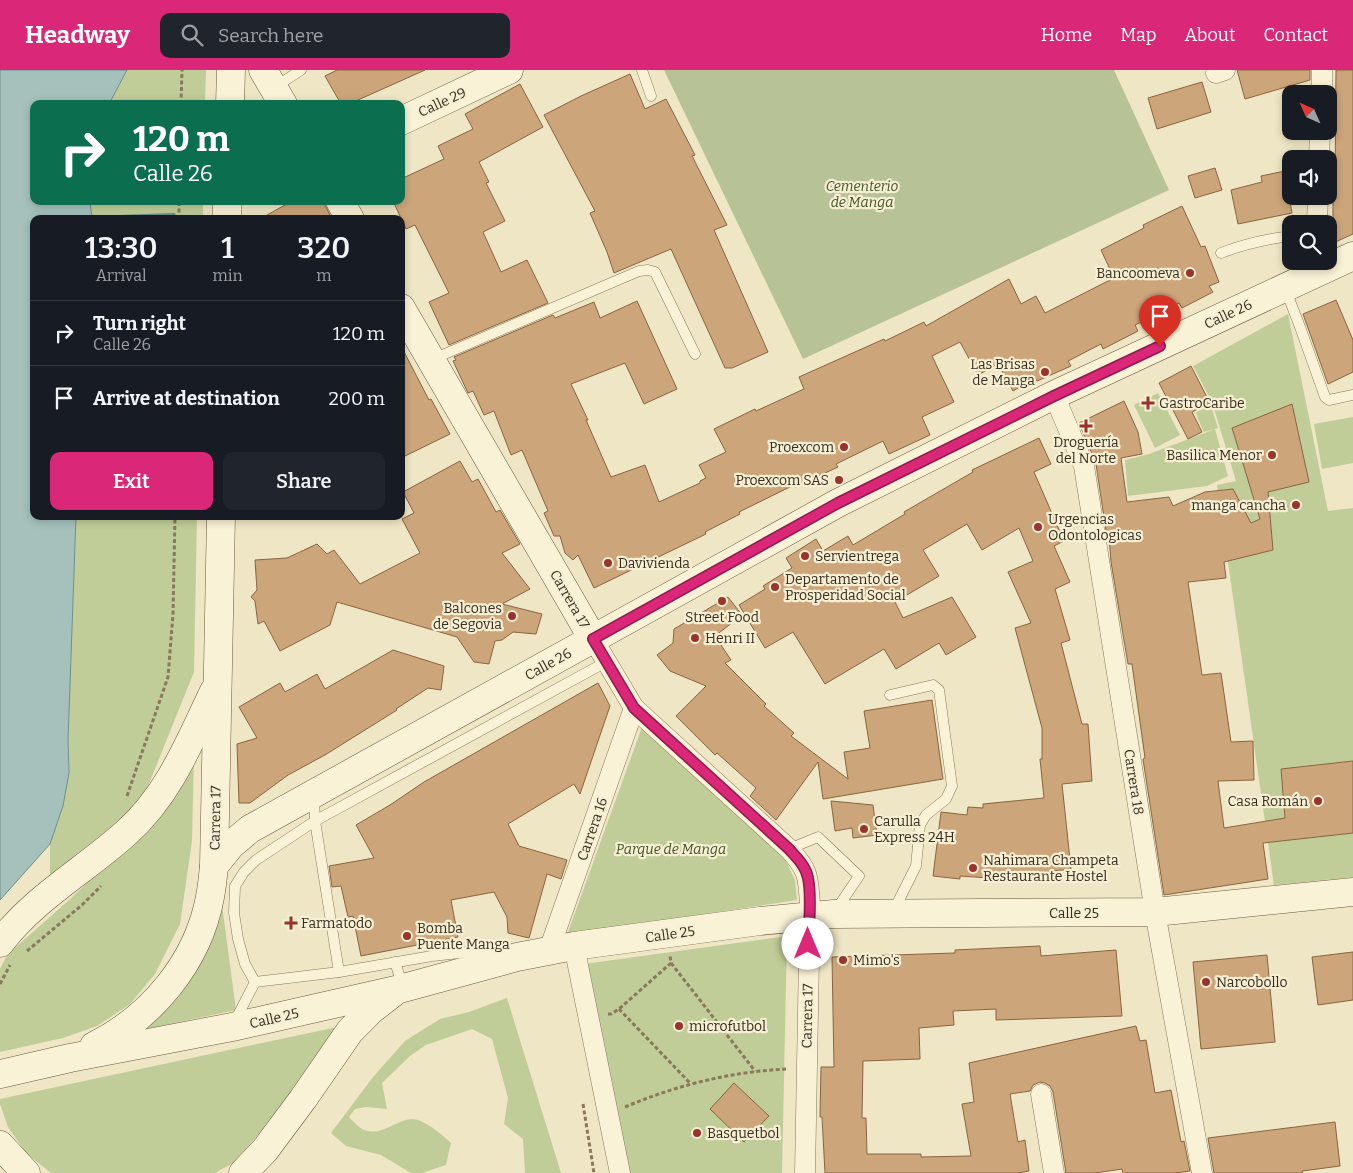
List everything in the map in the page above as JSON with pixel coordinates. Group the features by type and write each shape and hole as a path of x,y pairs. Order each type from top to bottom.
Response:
{"main road":[{"path":"230,100 231,70"},
{"name":"Calle 29","path":"405,118 509,70"},
{"name":"Calle 26","path":"1337,261 1353,256"},
{"name":"Calle 26","path":"214,866 231,845 250,829 314,808 599,650 838,503 1054,396 1284,288 1315,270"},
{"name":"Carrera 17","path":"405,315 599,650"},
{"name":"Carrera 17","path":"70,1058 126,1028 150,1007 171,984 188,957 202,928 210,898 214,866 222,520"},
{"path":"0,943 11,928 33,908 127,832 151,806 172,778 219,681"},
{"name":"Calle 25","path":"2,1074 70,1058 232,1027 400,989 517,957 562,948 821,915 1155,912 1353,892"},
{"path":"243,1173 265,1150 304,1099 350,1031 371,1010 400,989"},
{"path":"0,1145 26,1173"}],"street":[{"path":"1322,70 1322,85"},
{"name":"Carrera 18","path":"1054,396 1084,466 1155,912 1202,1173"},
{"name":"Carrera 17","path":"599,650 634,708 789,849 800,861 808,876 810,904 821,915 805,1173"},
{"name":"Carrera 16","path":"562,948 634,708"},
{"path":"562,948 620,1173"},
{"path":"1041,1094 1054,1173"}],"lane":[{"path":"273,87 301,70"},
{"path":"642,70 651,96"},
{"path":"1221,253 1241,245 1282,237"},
{"path":"431,359 630,275 648,270 655,272 694,354"},
{"path":"1284,288 1325,397 1328,400 1353,395"},
{"path":"890,695 933,685 939,690 952,786 946,800 926,814 920,825 916,866 893,913"},
{"path":"314,808 339,972"},
{"path":"255,982 245,964 238,939 234,913 235,886 244,872 256,860 314,808"},
{"path":"789,849 818,837 859,876 821,915"},
{"path":"255,982 339,972 432,956 496,950 517,957"},
{"path":"395,962 400,989"},
{"path":"232,1027 255,982"}],"path":[{"path":"181,100 182,70"},
{"path":"126,800 168,677 173,614 175,520"},
{"path":"669,949 671,963 755,1071"},
{"path":"603,1012 611,1014 619,1009 671,963"},
{"path":"619,1009 690,1083"},
{"path":"620,1109 655,1094 690,1083 755,1071 788,1069"},
{"path":"582,1097 594,1173"}],"green space":[{"path":"127,70 206,70 205,100 111,100"},
{"name":"Cementerio de Manga","path":"664,70 1114,70 1169,190 803,359"},
{"path":"90,205 203,205 203,215 92,215"},
{"name":"Casa Román","path":"1288,314 1328,511 1353,508 1353,877 1274,885 1217,485 1236,481 1212,402 1193,366"},
{"path":"1158,393 1180,435 1155,448 1134,405"},
{"path":"1211,406 1218,428 1204,432 1196,412"},
{"path":"1353,417 1353,463 1322,469 1314,424"},
{"path":"1215,429 1228,476 1207,486 1128,496 1125,460 1149,454"},
{"path":"76,520 197,520 194,672 140,806 50,880 50,844 63,806 69,773 68,741"},
{"name":"Parque de Manga","path":"642,727 785,859 795,880 797,900 567,935"},
{"path":"194,755 192,841 180,924 155,974 130,1004 97,1026 63,1038 0,1052 0,969 7,955 151,823"},
{"path":"222,905 236,1010 146,1029 165,1010 191,978 212,937"},
{"path":"787,936 782,1173 626,1173 584,964"},
{"path":"507,998 561,1173 525,1173 523,1139 504,1124 508,1098 492,1039 472,1029 426,1045 410,1056 382,1083 387,1109 366,1107 355,1109 349,1117 360,1128 370,1132 382,1130 412,1119 428,1124 451,1143 446,1165 422,1173 411,1173 381,1155 346,1146 331,1133 373,1077 405,1041 440,1019 469,1012"},
{"path":"342,1026 300,1088 233,1163 215,1173 51,1173 26,1153 8,1127 0,1104 0,1099"}],"water":[{"path":"0,70 127,70 111,100 30,100 30,205 90,205 92,215 30,215 30,520 76,520 68,741 69,773 63,806 50,844 0,900"}],"building":[{"path":"337,70 425,70 358,100 339,100 325,76"},
{"path":"1237,70 1310,70 1310,80 1293,85 1282,85 1282,88 1245,99"},
{"path":"1336,70 1353,70 1353,234 1337,241 1337,215 1333,215 1333,205 1337,205 1337,150 1335,150 1335,140 1338,140 1338,85 1336,85"},
{"path":"630,74 645,109 666,99 695,155 692,156 727,225 714,230 768,352 732,368 725,368 671,249 614,273 590,213 595,211 544,115"},
{"path":"1202,82 1211,112 1157,129 1148,98"},
{"path":"520,84 543,127 479,162 489,182 486,183 505,221 483,232 501,272 527,260 548,303 449,345 429,302 449,293 415,225 406,229 405,215 400,215 395,205 405,205 405,177 444,159 438,146 473,129 465,114"},
{"path":"1215,168 1222,190 1195,198 1188,176"},
{"path":"1282,172 1282,205 1291,205 1292,213 1238,224 1231,190 1262,182 1261,176"},
{"path":"285,205 325,205 330,215 267,215"},
{"path":"1182,206 1201,247 1205,246 1219,282 1209,286 1213,292 1182,308 1179,303 1135,325 1138,331 1103,349 1101,344 1068,361 1071,366 1037,381 1035,378 1013,391 998,364 978,375 960,342 932,356 954,402 922,417 930,435 889,454 883,441 836,464 838,467 795,487 794,485 739,512 740,514 705,532 706,534 594,588 578,555 573,560 565,553 560,536 554,536 544,513 548,511 522,450 511,455 494,411 484,415 473,391 468,393 453,361 456,360 454,357 553,315 555,318 594,302 600,318 637,301 677,389 644,404 625,363 571,384 611,477 645,465 659,502 700,483 700,481 706,478 699,465 726,452 714,429 755,409 756,411 804,389 799,377 884,339 885,341 924,322 926,326 1009,279 1021,304 1036,296 1045,313 1114,278 1101,250 1144,228 1143,225"},
{"path":"1336,300 1353,340 1353,372 1328,384 1303,314"},
{"path":"405,354 429,400 431,399 450,434 405,456"},
{"path":"1191,366 1210,403 1192,412 1202,432 1188,439 1159,383"},
{"path":"1124,401 1138,432 1142,454 1121,458 1127,502 1169,497 1173,506 1205,492 1233,489 1251,523 1260,519 1232,428 1292,404 1309,482 1268,492 1273,550 1224,562 1226,578 1188,582 1202,675 1221,673 1231,742 1253,741 1254,780 1218,781 1224,828 1285,818 1281,769 1353,761 1353,833 1263,843 1268,879 1164,895 1143,759 1145,758 1132,664 1128,664 1096,464 1079,423"},
{"path":"1039,438 1051,464 1034,472 1064,541 1054,546 1070,582 1055,589 1070,640 1061,643 1082,724 1088,724 1092,781 1062,784 1071,869 989,878 960,876 960,879 933,876 941,812 967,815 968,807 983,808 983,804 1044,798 1040,759 1042,759 1042,728 1015,628 1031,623 1008,572 1033,561 1019,528 982,550 967,524 923,550 939,576 895,602 903,618 952,597 976,637 946,655 939,643 896,669 884,649 825,684 793,632 765,648 739,605 765,589 763,586 792,568 786,558 816,539 823,551 848,536 853,545 905,514 904,512 973,472 972,470"},
{"path":"460,461 472,482 478,479 496,512 500,510 520,544 502,553 530,589 502,604 542,614 536,634 513,632 502,640 495,641 489,664 474,662 457,637 337,602 330,625 280,651 264,621 258,624 255,601 251,597 257,590 255,560 287,558 317,544 327,554 334,550 360,584 420,553 403,520 414,513 405,496 405,491"},
{"path":"728,597 742,615 715,636 731,660 725,663 766,704 764,706 794,733 791,736 848,779 844,752 870,748 864,711 932,700 943,779 823,799 818,762 776,820 750,796 756,788 717,753 715,755 676,716 706,686 670,671 657,655 673,643 674,629"},
{"path":"393,650 444,666 441,690 428,688 397,710 325,755 288,775 250,803 239,803 237,744 257,738 239,707 280,683 285,692 317,674 325,689"},
{"path":"598,683 610,706 580,794 574,784 508,824 519,846 567,860 561,879 547,874 529,938 508,933 507,917 494,892 451,900 458,937 361,956 353,916 348,917 341,886 332,887 329,866 374,858 356,825 424,782"},
{"path":"831,801 873,805 877,835 853,838 852,828 835,831"},
{"path":"1040,946 1041,956 1116,950 1122,1016 996,1020 996,1009 953,1011 954,1025 919,1028 920,1059 863,1061 862,1118 866,1118 867,1154 921,1154 921,1157 971,1156 962,1104 974,1102 969,1063 1136,1026 1140,1041 1146,1040 1155,1093 1171,1090 1181,1142 1184,1141 1190,1171 1175,1173 1123,1173 1122,1169 1095,1173 1066,1173 1053,1092 1050,1086 1040,1082 1033,1085 1030,1091 1010,1094 1018,1142 1025,1140 1029,1171 1018,1173 825,1173 822,1117 820,1117 821,1067 834,1067 832,957 955,953 955,950"},
{"path":"1353,952 1353,1000 1318,1005 1312,957"},
{"path":"1267,955 1275,1042 1201,1049 1193,962"},
{"path":"734,1083 769,1116 744,1142 710,1109"},
{"path":"1335,1122 1340,1166 1302,1171 1303,1173 1214,1173 1208,1138"}],"place":[{"name":"Bancoomeva","path":"1190,273"},
{"name":"Las Brisas de Manga","path":"1045,372"},
{"name":"GastroCaribe","path":"1148,403"},
{"name":"Droguería del Norte","path":"1086,426"},
{"name":"Proexcom","path":"844,447"},
{"name":"Basilica Menor","path":"1272,455"},
{"name":"Proexcom SAS","path":"839,480"},
{"name":"manga cancha","path":"1296,505"},
{"name":"Urgencias Odontologicas","path":"1038,527"},
{"name":"Servientrega","path":"805,556"},
{"name":"Davivienda","path":"608,563"},
{"name":"Departamento de Prosperidad Social","path":"775,587"},
{"name":"Street Food","path":"722,601"},
{"name":"Balcones de Segovia","path":"512,616"},
{"name":"Henri II","path":"695,638"},
{"name":"Casa Román","path":"1318,801"},
{"name":"Carulla Express 24H","path":"864,829"},
{"name":"Nahimara Champeta Restaurante Hostel","path":"973,868"},
{"name":"Farmatodo","path":"291,923"},
{"name":"Bomba Puente Manga","path":"407,936"},
{"name":"Mimo's","path":"843,960"},
{"name":"Narcobollo","path":"1206,982"},
{"name":"microfutbol","path":"679,1026"},
{"name":"Basquetbol","path":"697,1133"}],"route":[{"path":"808,944 810,904 808,876 800,861 634,708 593,639 838,503 1054,396 1160,346"}]}
